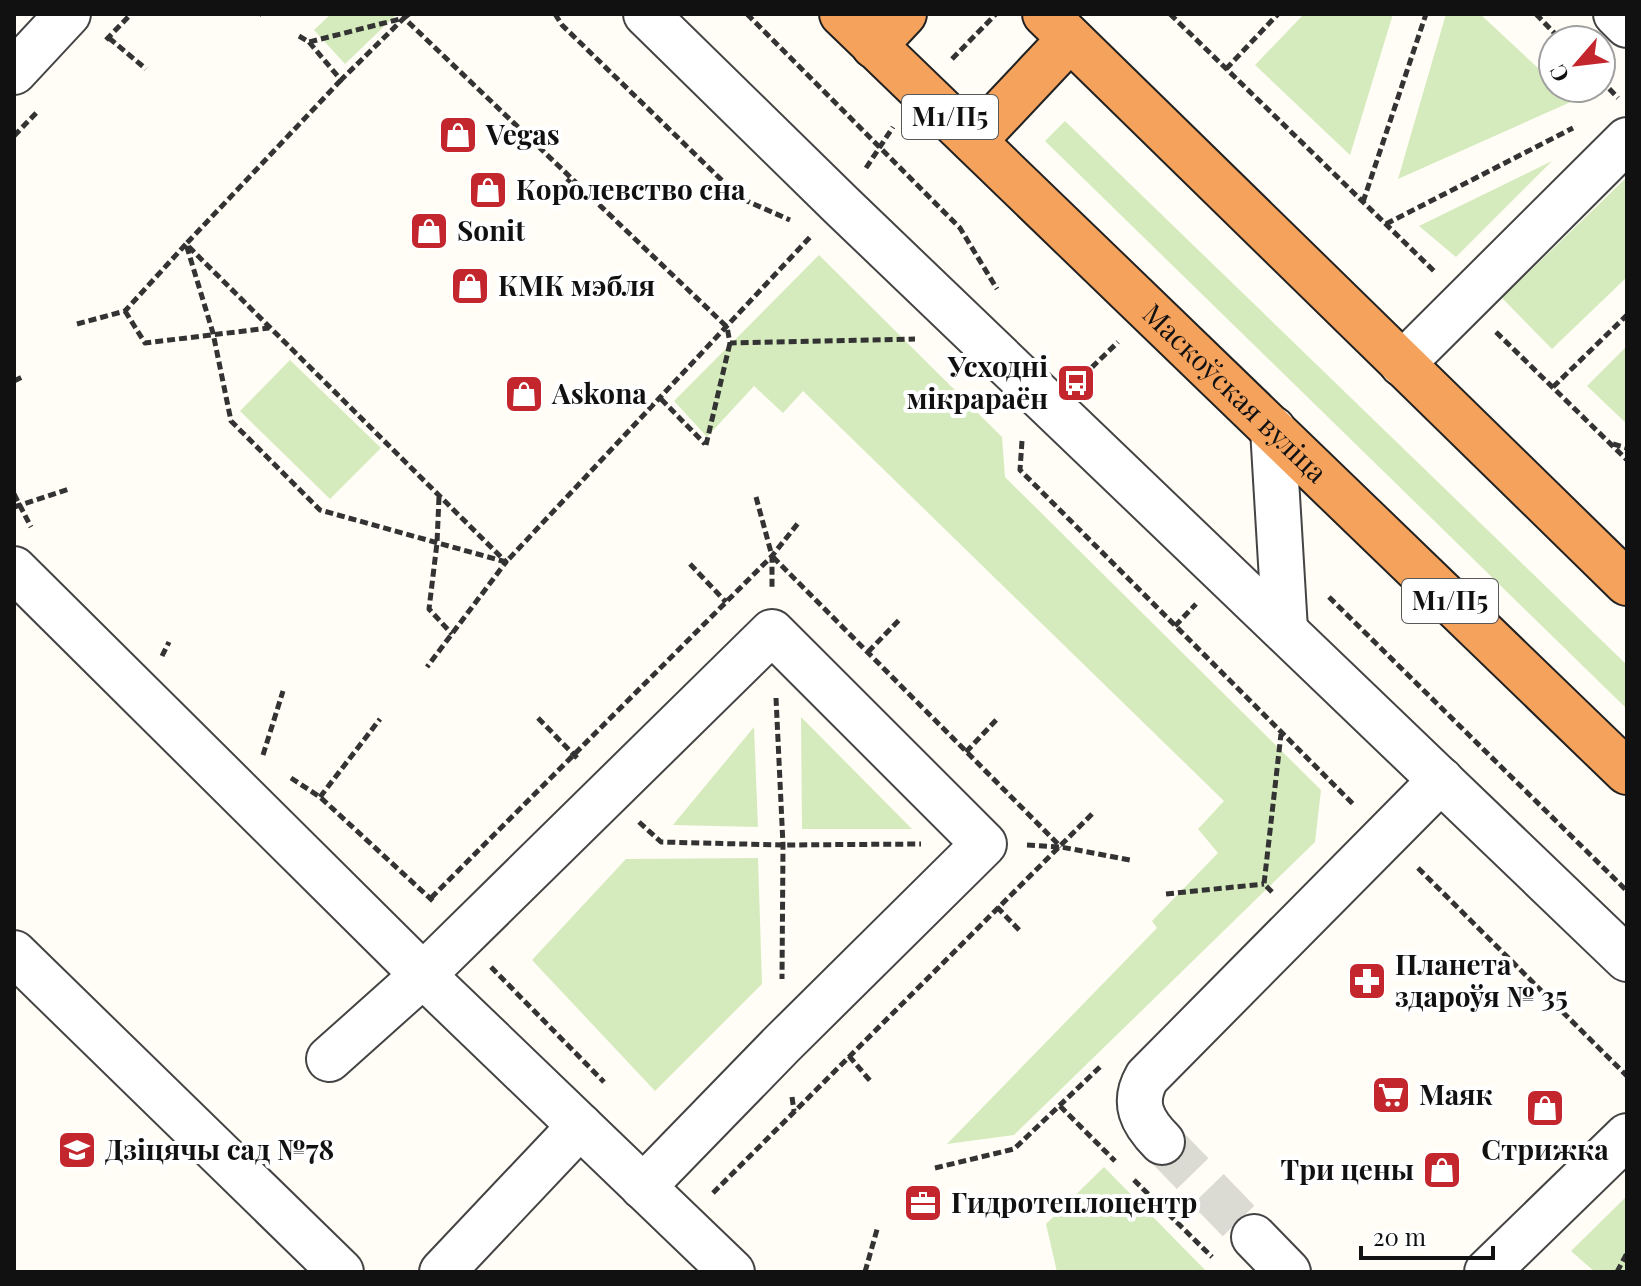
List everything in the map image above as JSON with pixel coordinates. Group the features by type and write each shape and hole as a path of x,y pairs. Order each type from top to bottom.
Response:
{"highway":[{"name":"Маскоўская вуліца","path":"842,14 1627,772"},
{"path":"874,46 904,14"},
{"path":"974,141 1058,27 1627,583"}],"lane":[{"path":"14,72 68,14"},
{"path":"646,14 1627,959"},
{"path":"1616,14 1627,25"},
{"path":"1402,364 1466,302 1625,121"},
{"path":"1273,429 1285,630"},
{"path":"14,569 423,975 732,1272"},
{"path":"329,1059 423,975 772,632 984,844 643,1187"},
{"path":"1162,1142 1143,1120 1139,1108 1138,1097 1147,1077 1441,780"},
{"path":"14,953 341,1272"},
{"path":"442,1272 580,1126"},
{"path":"1487,1272 1627,1136"},
{"path":"1254,1237 1288,1272"}],"path":[{"path":"427,667 506,562 815,232 740,198 562,25 555,14"},
{"path":"747,14 879,146"},
{"path":"1170,14 1627,460"},
{"path":"1226,69 1278,14"},
{"path":"1363,202 1426,14"},
{"path":"407,16 570,179 727,327 730,343 706,445 661,399"},
{"path":"309,42 407,16"},
{"path":"77,324 125,311 341,80 407,16"},
{"path":"299,36 309,42 341,80"},
{"path":"109,38 146,69"},
{"path":"1386,224 1581,124"},
{"path":"552,201 570,179"},
{"path":"186,244 506,562"},
{"path":"186,244 213,333 231,421 320,510 506,562"},
{"path":"1076,383 1150,310"},
{"path":"125,311 145,343 269,328"},
{"path":"1553,387 1627,315"},
{"path":"730,343 924,339 913,328"},
{"path":"14,381 22,377"},
{"path":"1022,440 1020,470 1627,1076"},
{"path":"1609,442 1627,448"},
{"path":"14,507 69,489"},
{"path":"439,497 429,609 452,634"},
{"path":"756,497 772,556 1061,847"},
{"path":"431,898 772,556 799,522"},
{"path":"690,564 726,602"},
{"path":"868,652 899,620"},
{"path":"262,758 283,691"},
{"path":"538,718 609,793 661,842 984,844 1061,847 1130,860"},
{"path":"966,752 998,718"},
{"path":"320,797 380,719"},
{"path":"1274,895 1264,884 1281,733"},
{"path":"684,1227 849,1056 1094,812"},
{"path":"1166,894 1264,884"},
{"path":"997,907 1021,932"},
{"path":"849,1056 872,1083"},
{"path":"935,1168 1014,1149 1105,1062"},
{"path":"1060,1106 1116,1161"},
{"path":"1127,1172 1216,1261"},
{"path":"865,1272 878,1226"},
{"path":"1617,1272 1627,1253"}],"green space":[{"path":"331,14 397,14 345,64 314,30"},
{"path":"1304,14 1393,14 1350,155 1255,65"},
{"path":"1446,14 1480,14 1537,67 1537,104 1566,104 1398,179"},
{"path":"1065,121 1627,665 1627,709 1045,141"},
{"path":"1552,161 1456,257 1419,226"},
{"path":"1627,177 1627,277 1552,349 1502,298"},
{"path":"819,255 1002,437 1005,477 1321,790 1315,842 1014,1135 947,1144 1157,928 1152,921 1218,853 1198,829 1224,801 803,391 783,413 754,386 707,437 674,401"},
{"path":"1627,346 1627,424 1587,386"},
{"path":"290,360 381,448 330,499 240,411"},
{"path":"801,717 912,829 802,829"},
{"path":"754,727 758,827 673,825"},
{"path":"758,858 762,984 655,1091 532,960 626,859"},
{"path":"1104,1167 1207,1272 1057,1272 1046,1224"},
{"path":"1627,1196 1627,1272 1595,1272 1571,1251"}],"tunnel":[{"path":"1162,1142 1254,1237"}],"place":[{"name":"Vegas","path":"458,135"},
{"name":"Королевство сна","path":"488,190"},
{"name":"Sonit","path":"429,231"},
{"name":"КМК мэбля","path":"470,286"},
{"name":"Усходні мікрараён","path":"1076,383"},
{"name":"Askona","path":"524,394"},
{"name":"Планета здароўя № 35","path":"1367,981"},
{"name":"Маяк","path":"1391,1095"},
{"name":"Стрижка","path":"1545,1108"},
{"name":"Дзіцячы сад №78","path":"77,1150"},
{"name":"Три цены","path":"1442,1170"},
{"name":"Гидротеплоцентр","path":"923,1203"}]}
